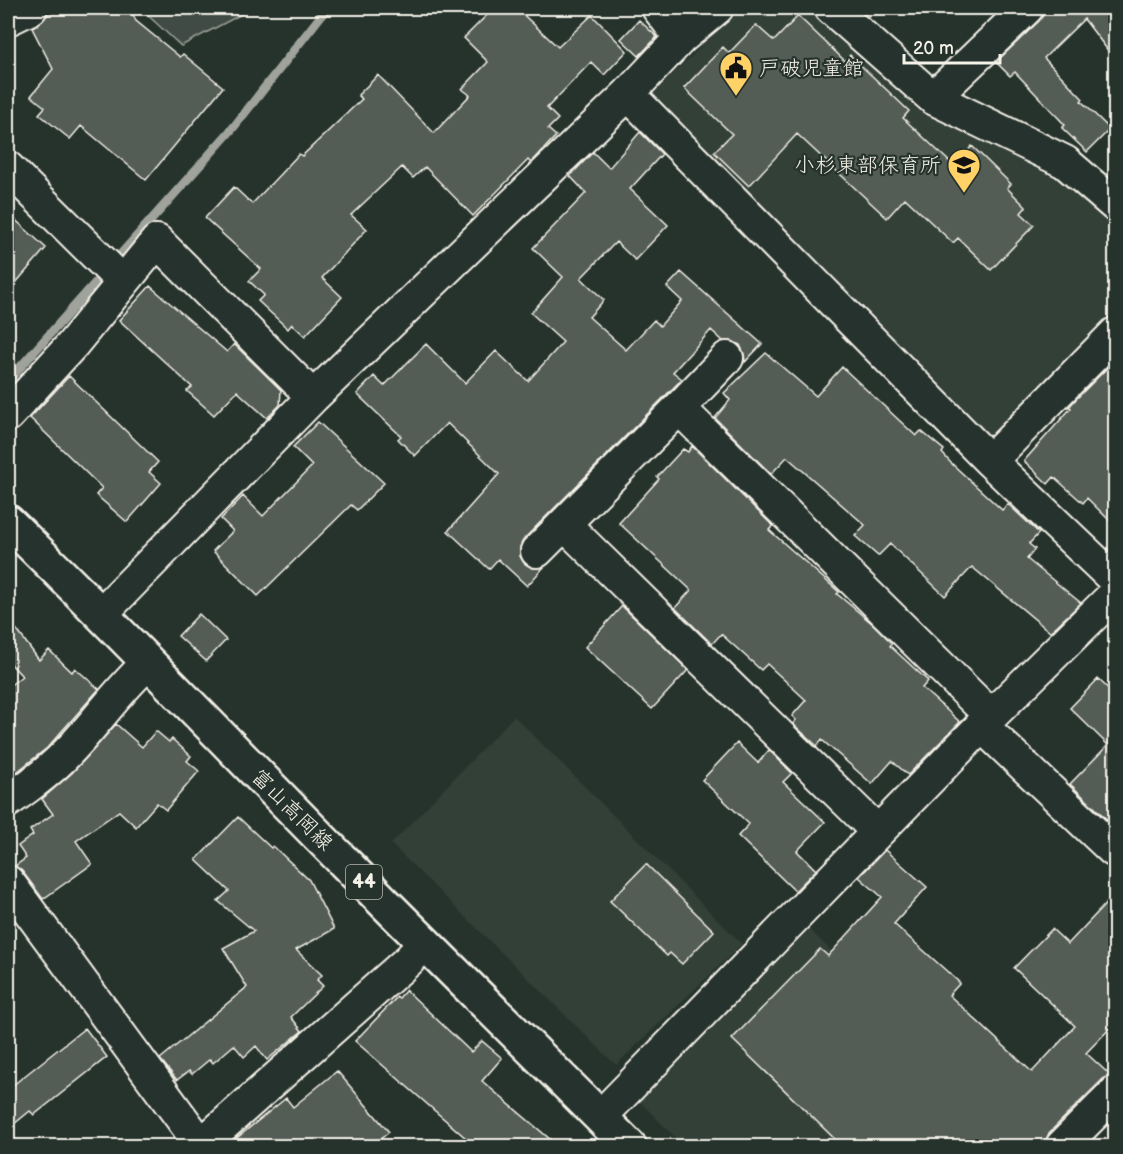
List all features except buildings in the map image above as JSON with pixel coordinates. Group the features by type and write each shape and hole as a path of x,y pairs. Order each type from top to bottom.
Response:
{"main road":[{"name":"富山高岡線","path":"8,522 629,1146"}],"street":[{"path":"8,19 32,8"},
{"path":"658,8 681,38"},
{"path":"102,614 313,397 628,94 681,38 717,8"},
{"path":"831,8 933,98 1065,162 1116,206"},
{"path":"933,98 1027,8"},
{"path":"628,94 990,460 1116,581"},
{"path":"8,168 123,282"},
{"path":"8,415 72,345 157,241 313,397"},
{"path":"990,460 1116,333"},
{"path":"537,551 727,358"},
{"path":"679,408 1113,850 1116,848"},
{"path":"564,524 878,832"},
{"path":"600,1117 986,721 1116,593"},
{"path":"8,801 31,785 66,754 130,679 148,663"},
{"path":"8,882 202,1146 409,960 425,943"},
{"path":"1062,1146 1116,1092"}],"shaded area":[{"path":"140,8 253,8 181,46"},
{"path":"741,8 814,8 918,110 1062,170 1115,224 1115,307 999,433 988,436 647,99"},
{"path":"514,716 742,944 616,1065 391,844"},
{"path":"809,929 1029,1146 684,1146 634,1096"}],"waterway":[{"path":"8,381 233,128 327,8"}],"place":[{"name":"戸破児童館","path":"736,97"},
{"name":"小杉東部保育所","path":"964,194"}]}
